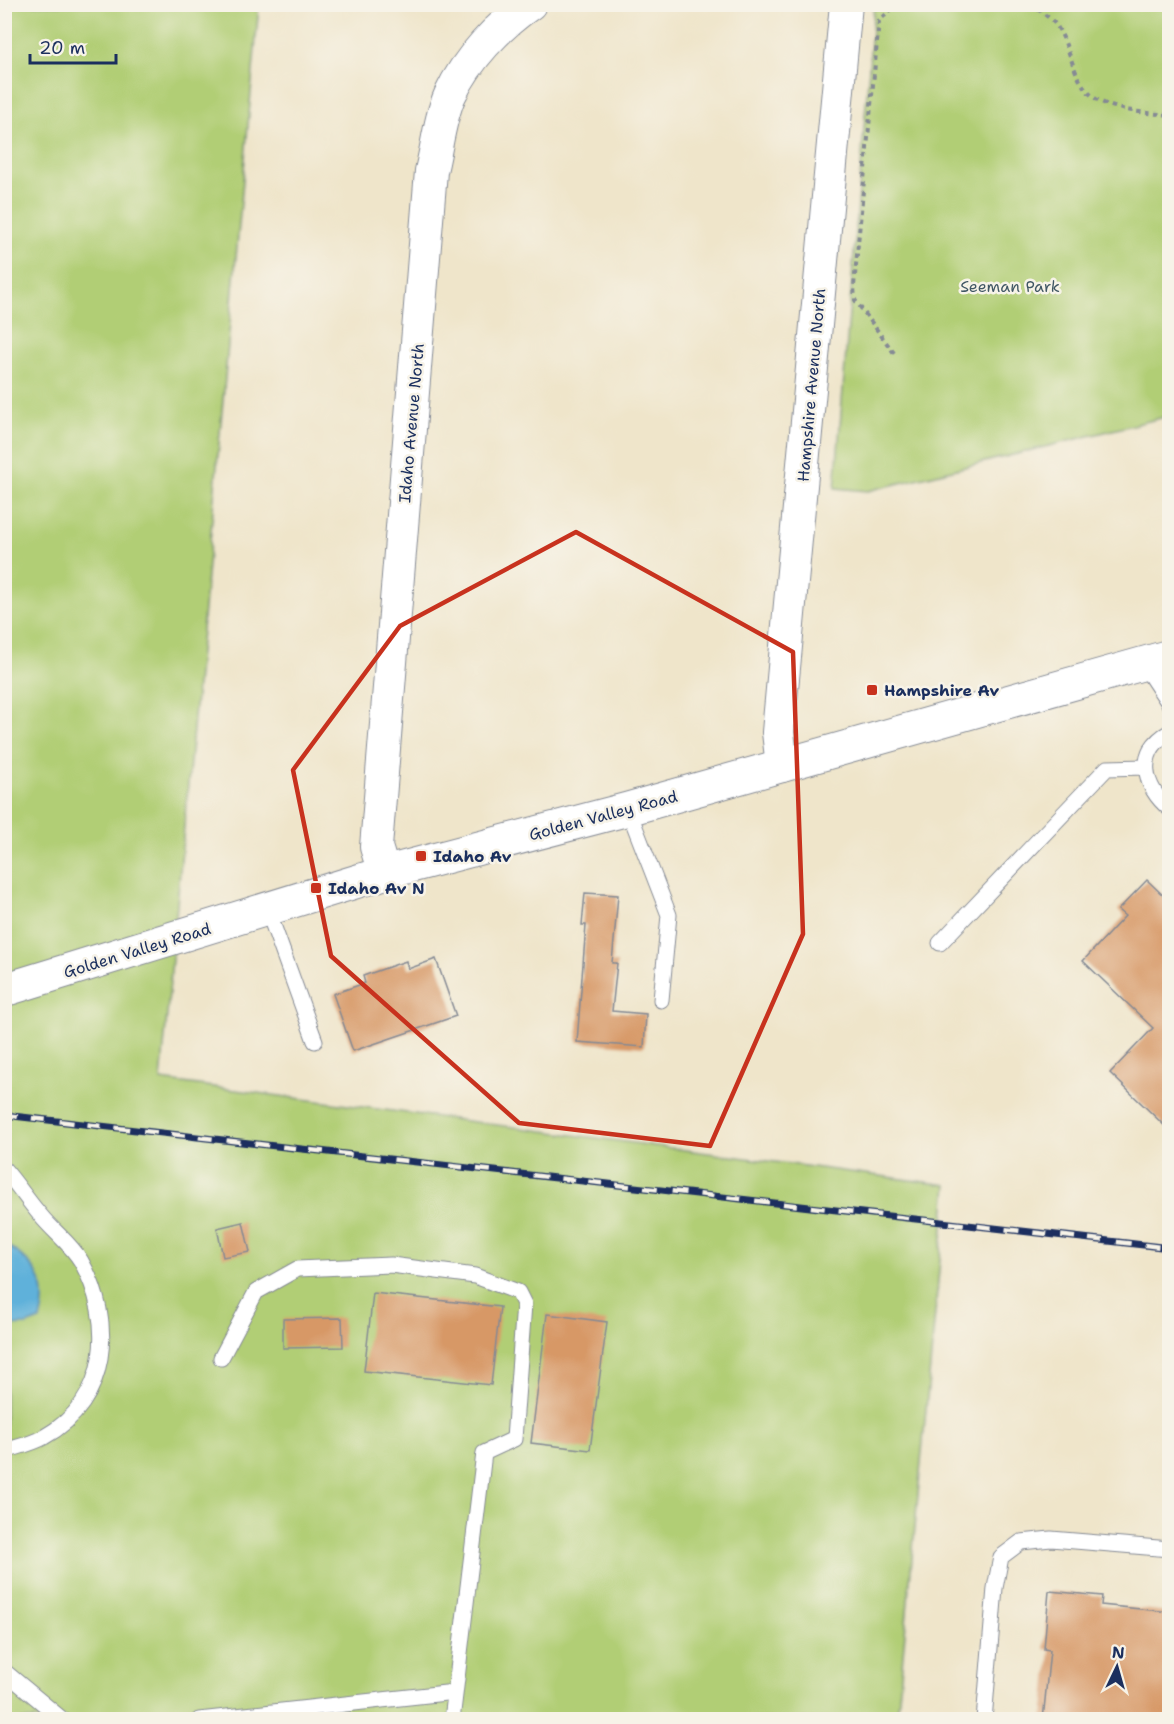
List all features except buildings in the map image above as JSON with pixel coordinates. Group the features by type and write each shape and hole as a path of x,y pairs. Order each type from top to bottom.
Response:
{"street":[{"name":"Idaho Avenue North","path":"384,873 376,847 431,171 450,95 478,51 517,13 530,4"},
{"name":"Hampshire Avenue North","path":"782,766 778,732 846,4"},
{"name":"Golden Valley Road","path":"4,990 268,911 384,873 628,809 1156,660"}],"lane":[{"path":"1156,660 1170,705"},
{"path":"1170,732 1162,736 1151,750 1146,767 1148,784 1157,799 1170,808"},
{"path":"940,943 1107,768 1146,767"},
{"path":"628,809 669,915 661,1000"},
{"path":"268,911 315,1041"},
{"path":"4,1169 41,1216 79,1258 96,1290 103,1340 99,1366 88,1394 78,1407 61,1425 43,1438 4,1451"},
{"path":"221,1358 256,1292 297,1269 391,1265 475,1276 518,1292 524,1304 514,1439 484,1453 452,1719"},
{"path":"984,1719 994,1588 1000,1557 1022,1542 1051,1539 1170,1549"},
{"path":"4,1671 63,1719"},
{"path":"199,1719 455,1692"}],"path":[{"path":"894,353 855,300 854,286 879,21 897,4"},
{"path":"1030,4 1058,26 1086,92 1104,104 1120,109 1170,115"}],"highlighted area":[{"path":"576,532 793,652 803,934 710,1146 519,1123 331,956 293,770 400,626"}],"green space":[{"path":"5,5 259,5 161,1080 947,1185 897,1719 5,1720"},
{"name":"Seeman Park","path":"874,5 1169,5 1169,416 868,491 835,488"}],"water":[{"path":"5,1244 25,1259 38,1275 41,1285 43,1307 40,1320 26,1325 5,1326"}],"railway":[{"path":"4,1115 1170,1248"}],"place":[{"name":"Hampshire Av","path":"872,690"},
{"name":"Idaho Av","path":"421,856"},
{"name":"Idaho Av N","path":"316,888"}]}
